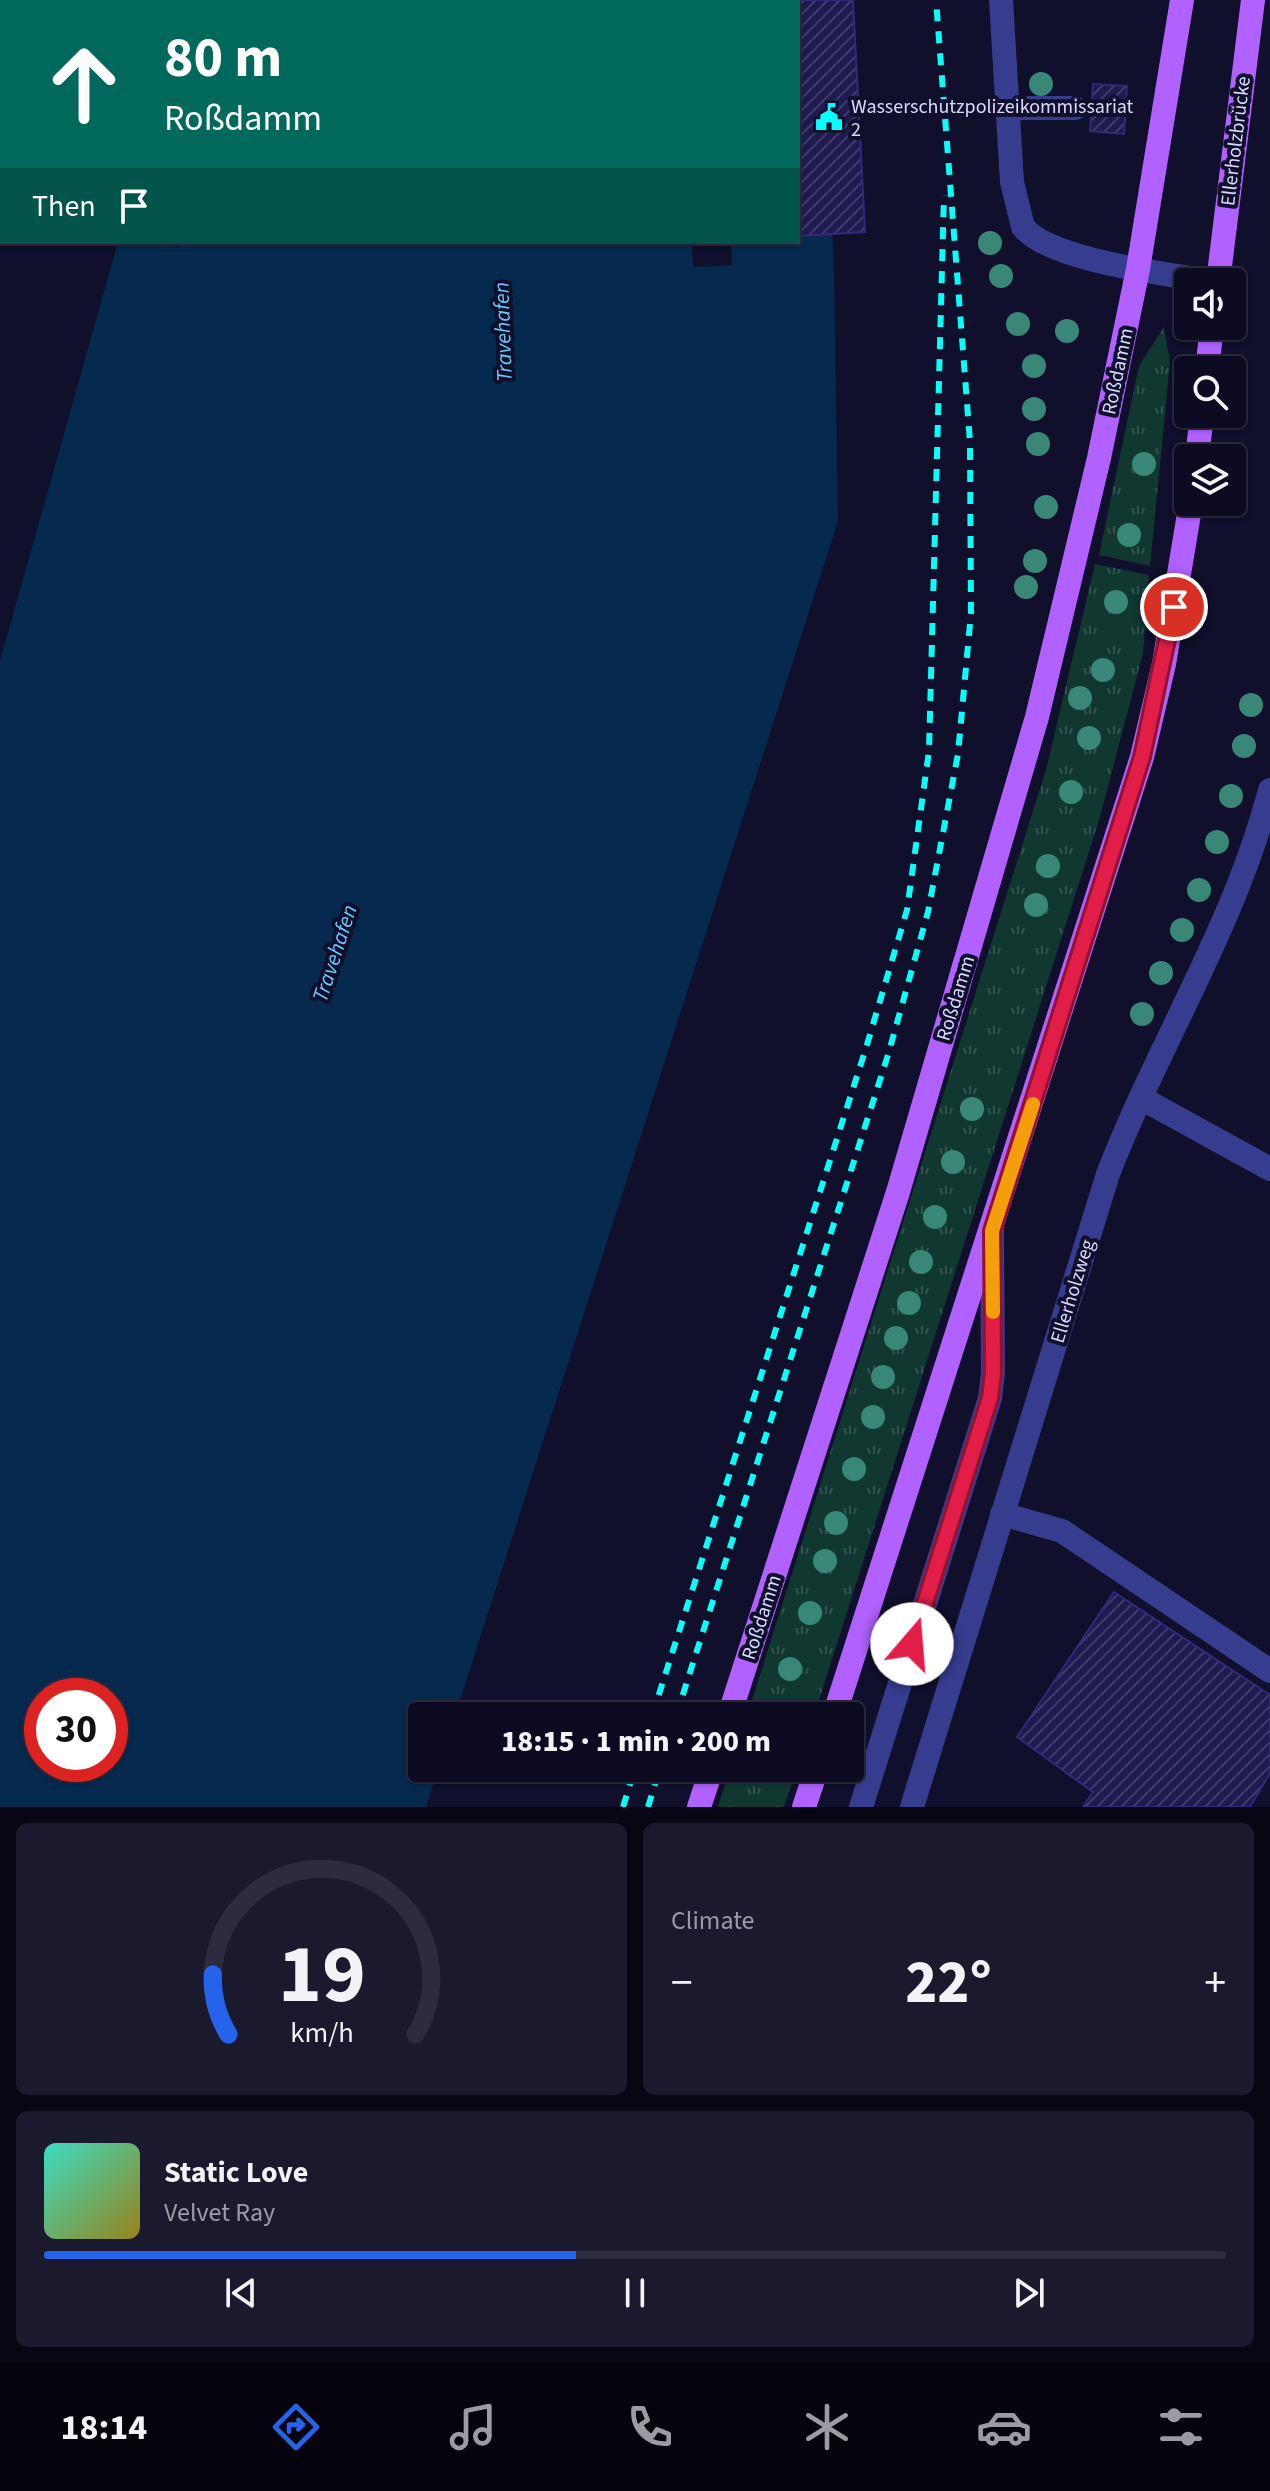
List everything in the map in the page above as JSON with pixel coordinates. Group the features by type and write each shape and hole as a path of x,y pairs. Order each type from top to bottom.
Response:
{"main road":[{"path":"1138,269 1182,0"},
{"name":"Ellerholzbrücke","path":"1218,268 1253,0"},
{"name":"Roßdamm","path":"734,1702 898,1192 1007,826 1064,614 1138,269"},
{"path":"839,1702 1142,757 1164,664 1189,516"},
{"path":"699,1807 707,1782"},
{"path":"804,1807 812,1782"}],"street":[{"path":"1001,0 1006,108 1013,195 1018,218 1028,233 1057,249 1174,275"},
{"path":"1006,108 1075,108"},
{"name":"Ellerholzweg","path":"912,1807 1108,1174 1141,1098 1223,930 1259,832 1270,790"},
{"path":"1141,1098 1269,1166"},
{"path":"861,1807 990,1398 993,1373 992,1231"},
{"path":"1002,1514 1062,1531 1270,1671"}],"green space":[{"path":"1164,327 1170,362 1150,566 1099,555 1139,366"},
{"path":"1095,564 1149,575 1143,653 1100,817 818,1702 751,1702 1046,770"},
{"path":"726,1782 792,1782 784,1807 718,1807"}],"water":[{"name":"Travehafen","path":"800,0 822,0 834,273 838,521 459,1702 408,1702 408,1782 434,1782 426,1807 0,1807 0,661 117,244 167,244 177,247 178,244 800,244"}],"pier":[{"path":"692,244 731,244 732,265 693,267"}],"building":[{"name":"Wasserschutzpolizeikommissariat 2","path":"800,0 853,0 865,232 800,236"},
{"path":"1093,84 1127,86 1124,134 1090,131"},
{"path":"1114,1592 1270,1695 1270,1773 1250,1807 1083,1807 1093,1792 1017,1737"}],"railway":[{"path":"680,1702 888,1055 928,912 958,754 971,613 970,442 936,0"},
{"path":"656,1702 866,1048 907,910 929,751 944,195"},
{"path":"623,1807 631,1782"},
{"path":"648,1807 656,1782"}],"slow traffic":[{"path":"993,1312 992,1231 1033,1104"}],"place":[{"name":"Wasserschutzpolizeikommissariat 2","path":"829,117"}],"route":[{"path":"912,1644 990,1398 993,1373 992,1231 1142,757 1174,607"}]}
